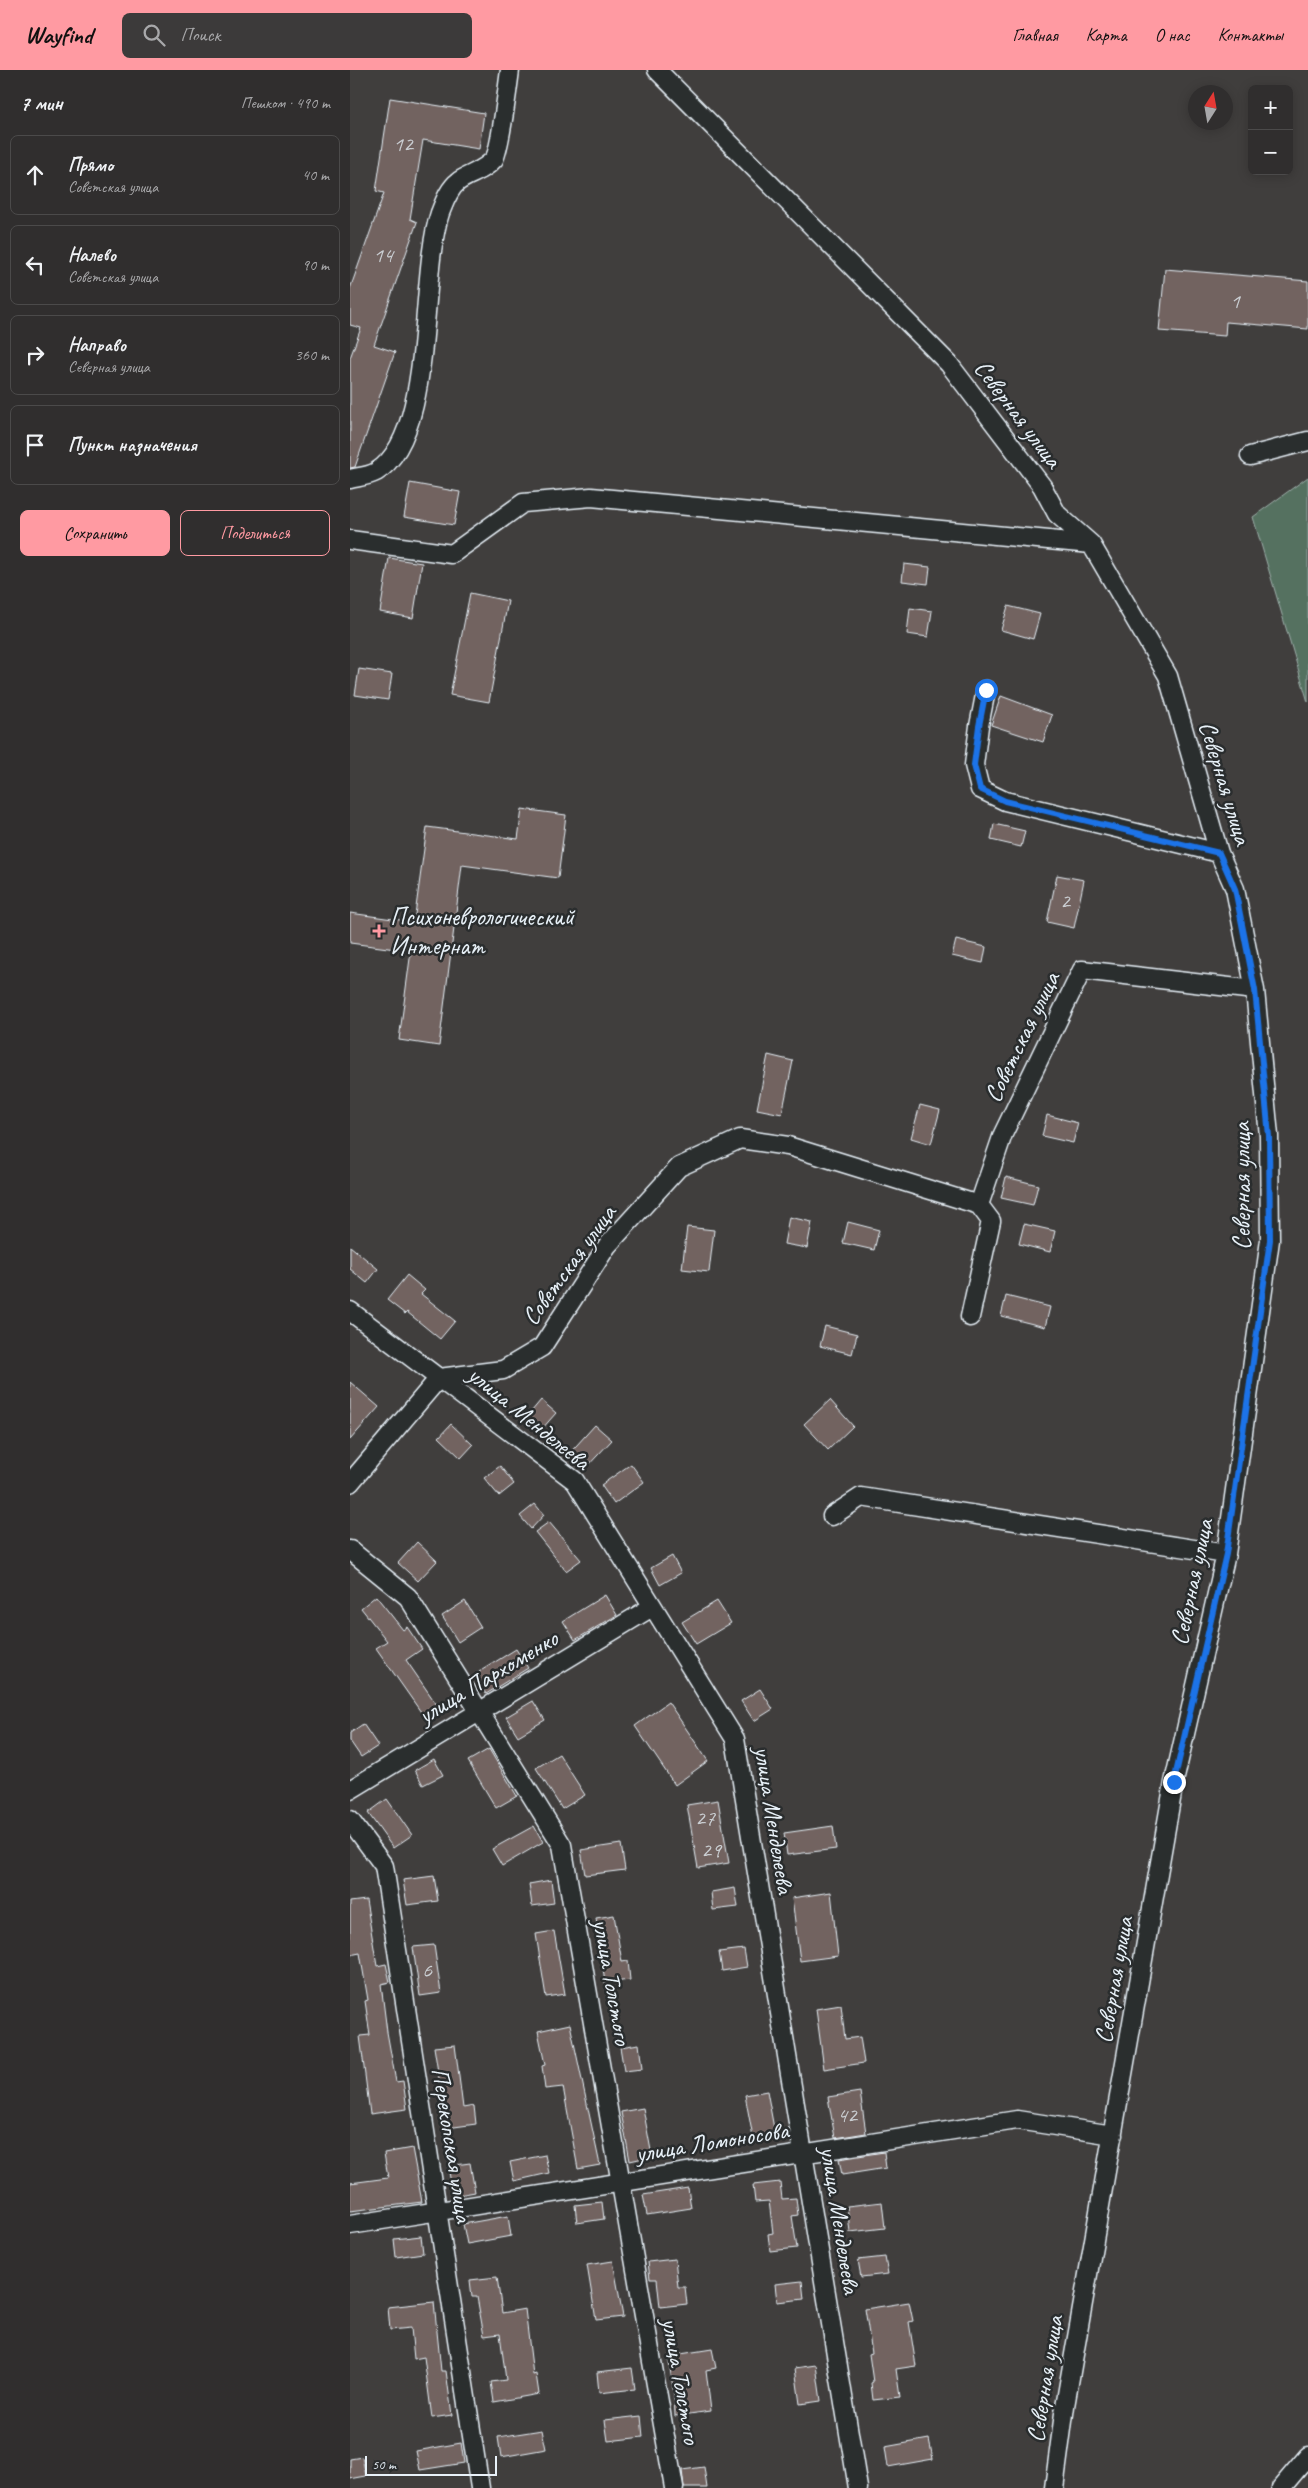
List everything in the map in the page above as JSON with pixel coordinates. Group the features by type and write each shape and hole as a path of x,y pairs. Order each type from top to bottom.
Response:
{"street":[{"path":"350,479 375,472 398,450 411,421 423,349 429,267 437,223 444,201 457,182 482,170 495,158 510,70"},
{"name":"Северная улица","path":"657,70 949,364 1042,486 1057,514 1091,544 1168,676 1219,853 1235,889 1255,990 1269,1136 1270,1240 1226,1554 1174,1782 1065,2406 1054,2488"},
{"path":"1250,456 1308,441"},
{"path":"350,540 452,554 524,503 591,497 1091,544"},
{"path":"986,690 974,765 980,789 1005,801 1219,853"},
{"name":"Советская улица","path":"439,1378 503,1370 542,1347 607,1246 679,1166 740,1139 788,1146 979,1205 1003,1134 1082,970 1255,990"},
{"path":"970,1317 991,1221 979,1205"},
{"name":"улица Менделеева","path":"350,1310 575,1481 735,1739 858,2488"},
{"path":"350,1482 439,1378"},
{"path":"832,1516 861,1496 1226,1554"},
{"name":"улица Толстого","path":"350,1550 408,1598 562,1845 674,2488"},
{"name":"улица Пархоменко","path":"350,1790 652,1607"},
{"name":"Перекопская улица","path":"350,1820 384,1866 480,2488"},
{"name":"улица Ломоносова","path":"350,2225 1017,2120 1113,2135"},
{"path":"1281,2488 1308,2456"}],"green space":[{"path":"1308,477 1308,702 1253,517"}],"building":[{"path":"390,98 484,113 479,149 423,140 410,219 417,222 374,345 395,352 355,467 350,468 350,358 361,328 350,325 350,289 384,193 376,191"},
{"path":"1165,269 1308,281 1308,329 1226,322 1225,336 1159,331"},
{"path":"410,483 460,492 454,525 404,517"},
{"path":"389,558 422,563 413,618 380,612"},
{"path":"904,564 930,567 928,584 902,581"},
{"path":"470,593 508,601 489,702 450,695"},
{"path":"1008,606 1040,614 1033,639 1001,630"},
{"path":"910,608 932,611 928,637 907,634"},
{"path":"359,669 392,674 388,700 355,695"},
{"path":"1001,696 1052,715 1043,742 991,725"},
{"path":"522,809 566,815 558,878 462,865 439,1046 399,1040 411,951 350,943 350,913 414,922 427,827 518,839"},
{"path":"994,824 1025,831 1021,847 991,840"},
{"path":"1057,875 1084,880 1074,928 1047,922"},
{"path":"956,940 986,947 983,963 952,956"},
{"path":"768,1055 793,1061 782,1114 757,1109"},
{"path":"920,1105 940,1110 931,1144 911,1138"},
{"path":"1047,1115 1078,1123 1073,1143 1042,1136"},
{"path":"1006,1177 1038,1185 1033,1205 1001,1198"},
{"path":"789,1217 812,1222 807,1248 784,1244"},
{"path":"848,1222 879,1230 874,1250 843,1243"},
{"path":"1024,1224 1055,1231 1050,1252 1019,1244"},
{"path":"687,1227 714,1230 709,1272 682,1269"},
{"path":"350,1246 378,1269 367,1283 350,1269"},
{"path":"407,1275 425,1290 421,1294 455,1321 440,1339 407,1312 405,1314 387,1300"},
{"path":"1006,1296 1050,1307 1045,1327 1001,1316"},
{"path":"825,1326 857,1334 852,1354 820,1346"},
{"path":"350,1382 379,1407 350,1440"},
{"path":"541,1400 556,1413 541,1430 526,1418"},
{"path":"830,1400 853,1426 828,1450 804,1424"},
{"path":"451,1424 473,1445 461,1458 439,1437"},
{"path":"595,1425 612,1440 583,1471 567,1456"},
{"path":"631,1464 644,1482 614,1504 601,1485"},
{"path":"500,1466 514,1484 499,1496 484,1478"},
{"path":"535,1504 544,1515 531,1529 520,1516"},
{"path":"549,1522 581,1560 566,1571 535,1532"},
{"path":"417,1542 437,1561 418,1581 398,1563"},
{"path":"672,1556 681,1573 660,1585 651,1568"},
{"path":"605,1595 617,1615 575,1640 563,1621"},
{"path":"376,1596 403,1630 407,1627 422,1649 406,1660 437,1705 423,1715 376,1648 387,1641 361,1608"},
{"path":"465,1601 481,1627 458,1642 442,1616"},
{"path":"717,1601 731,1623 696,1644 682,1622"},
{"path":"516,1649 528,1668 486,1694 474,1675"},
{"path":"760,1689 773,1709 754,1721 741,1701"},
{"path":"533,1701 545,1720 518,1736 506,1717"},
{"path":"668,1702 708,1761 675,1785 635,1726"},
{"path":"363,1724 378,1746 361,1757 350,1741 350,1733"},
{"path":"489,1749 517,1796 496,1808 468,1761"},
{"path":"559,1754 585,1795 562,1809 536,1768"},
{"path":"434,1759 443,1775 423,1785 415,1770"},
{"path":"387,1799 412,1835 393,1848 368,1813"},
{"path":"718,1800 729,1863 698,1868 687,1805"},
{"path":"534,1826 543,1842 502,1866 492,1849"},
{"path":"833,1826 836,1849 787,1855 784,1833"},
{"path":"621,1844 625,1870 585,1875 581,1850"},
{"path":"434,1876 438,1901 407,1905 403,1880"},
{"path":"551,1880 554,1903 532,1906 529,1884"},
{"path":"735,1888 738,1907 713,1910 711,1892"},
{"path":"831,1892 838,1956 800,1961 792,1898"},
{"path":"366,1900 377,1966 386,1964 390,1982 381,1984 387,2032 396,2082 403,2081 407,2109 370,2114 360,2036 370,2035 365,2001 368,2000 360,1953 350,1955 350,1902"},
{"path":"614,1915 622,1962 628,1961 630,1980 605,1983 596,1918"},
{"path":"554,1931 565,1994 546,1997 536,1934"},
{"path":"434,1945 441,1993 420,1996 413,1947"},
{"path":"744,1949 747,1967 722,1971 719,1952"},
{"path":"841,2005 845,2039 860,2037 864,2063 824,2069 816,2009"},
{"path":"570,2024 600,2165 578,2169 563,2087 545,2089 542,2066 545,2065 538,2031"},
{"path":"639,2044 642,2069 624,2071 620,2047"},
{"path":"455,2045 463,2108 474,2106 476,2124 447,2128 434,2047"},
{"path":"767,2091 776,2139 754,2143 745,2095"},
{"path":"860,2092 866,2133 835,2138 828,2097"},
{"path":"643,2108 652,2156 630,2161 621,2112"},
{"path":"412,2148 422,2202 350,2211 350,2183 388,2178 384,2153"},
{"path":"884,2152 886,2168 842,2175 839,2159"},
{"path":"545,2155 549,2173 514,2181 510,2162"},
{"path":"470,2163 475,2192 453,2196 448,2166"},
{"path":"780,2182 782,2199 796,2198 798,2215 792,2216 797,2248 770,2251 768,2234 773,2233 769,2201 755,2202 753,2185"},
{"path":"688,2188 691,2208 647,2215 643,2195"},
{"path":"602,2202 604,2219 577,2223 575,2205"},
{"path":"882,2202 885,2228 850,2232 847,2206"},
{"path":"508,2216 511,2236 467,2244 463,2224"},
{"path":"421,2236 423,2253 396,2257 394,2239"},
{"path":"885,2257 888,2274 861,2277 858,2260"},
{"path":"675,2259 678,2287 685,2287 687,2304 660,2307 657,2279 650,2279 648,2262"},
{"path":"613,2261 623,2317 596,2320 587,2265"},
{"path":"497,2277 502,2313 525,2309 533,2375 536,2374 539,2394 494,2402 491,2382 506,2380 500,2334 484,2336 477,2297 472,2297 470,2280"},
{"path":"802,2281 804,2299 777,2302 775,2284"},
{"path":"434,2302 441,2371 446,2371 452,2415 432,2418 424,2357 414,2359 411,2328 390,2330 388,2307"},
{"path":"909,2302 913,2321 909,2322 916,2366 896,2369 900,2397 873,2400 871,2383 873,2382 869,2354 872,2353 865,2309"},
{"path":"712,2349 716,2368 706,2370 711,2411 675,2416 674,2394 668,2356"},
{"path":"816,2365 821,2401 800,2404 795,2368"},
{"path":"632,2368 635,2389 599,2393 597,2372"},
{"path":"641,2416 643,2437 608,2441 605,2420"},
{"path":"542,2430 546,2449 501,2457 498,2437"},
{"path":"929,2439 933,2459 888,2467 885,2447"},
{"path":"461,2443 464,2463 420,2470 416,2451"},
{"path":"362,2457 366,2476 350,2479 350,2459"},
{"path":"704,2467 707,2488 684,2488 682,2470"}],"place":[{"name":"Психоневрологический Интернат","path":"379,931"}],"route":[{"path":"986,690 974,765 980,789 1005,801 1219,853 1235,889 1255,990 1269,1136 1270,1240 1226,1554 1174,1782"}]}
